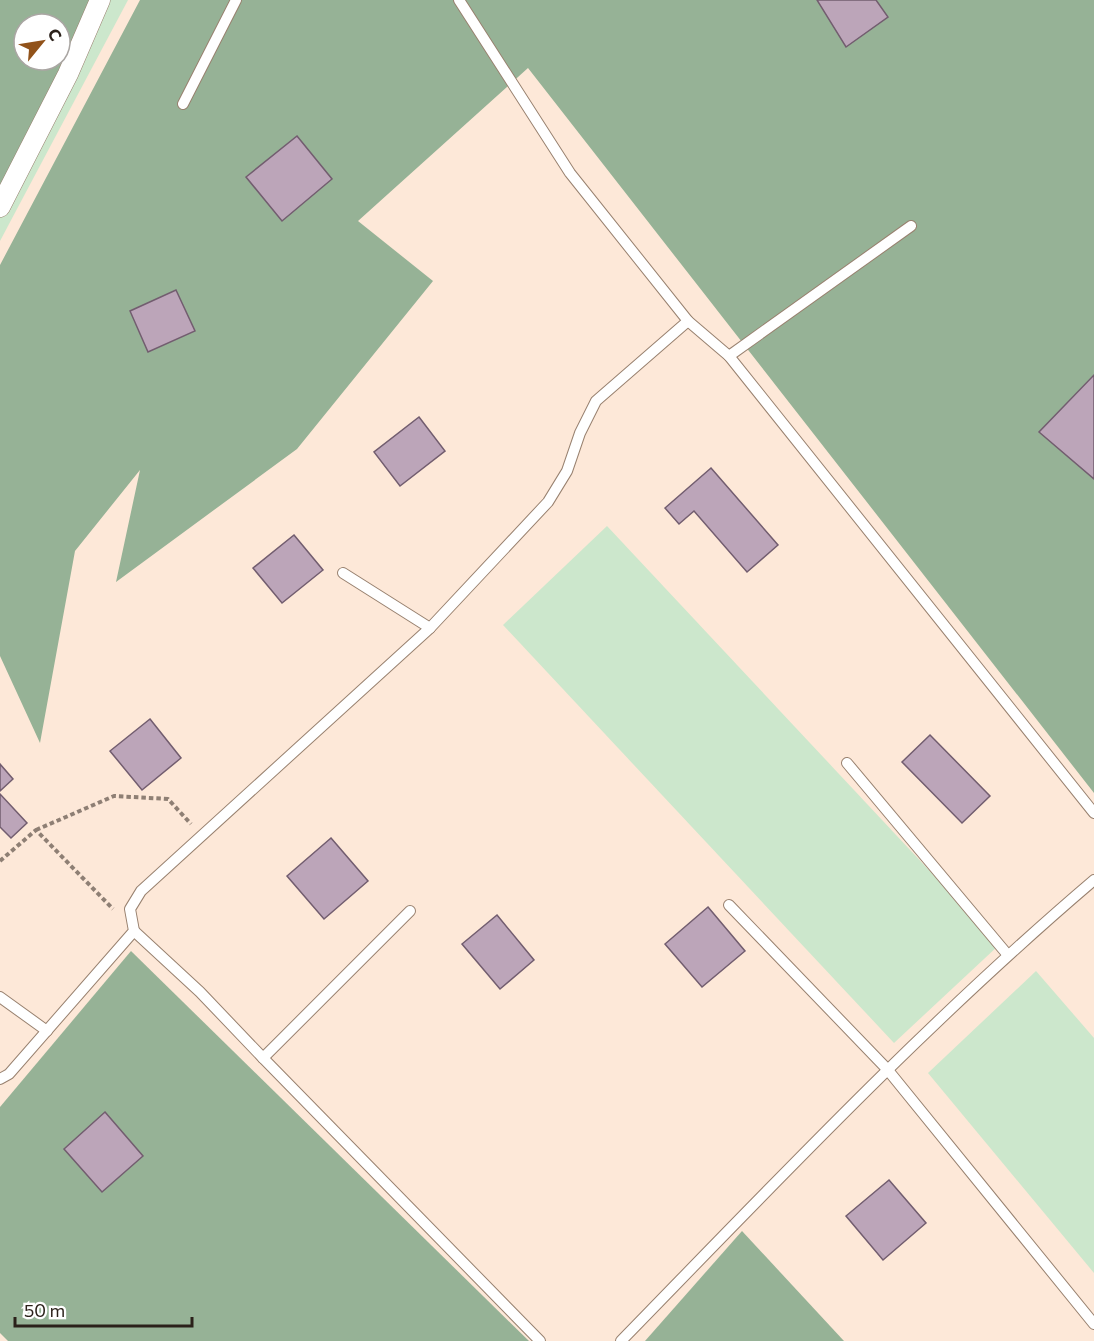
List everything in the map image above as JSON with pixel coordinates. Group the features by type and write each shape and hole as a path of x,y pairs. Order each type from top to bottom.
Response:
{"street":[{"path":"0,207 68,74 100,0"}],"lane":[{"path":"183,104 236,0"},
{"path":"459,0 570,173 688,321 729,356 1094,813"},
{"path":"729,356 910,226"},
{"path":"540,1341 200,992 134,932 130,909 141,891 430,628 548,502 567,471 580,433 596,401 688,321"},
{"path":"343,573 430,628"},
{"path":"847,763 1007,954"},
{"path":"621,1341 886,1069 1007,954 1094,880"},
{"path":"729,905 886,1069 1094,1324"},
{"path":"263,1058 410,911"},
{"path":"0,1079 9,1074 134,932"},
{"path":"0,997 47,1031"}],"path":[{"path":"0,861 36,830 114,796 168,799 201,836"},
{"path":"36,830 134,932"}],"green space":[{"path":"0,0 100,0 72,58 72,12 12,12 12,72 65,72 0,207"},
{"path":"100,0 128,0 0,241 0,207 65,72 72,72 72,58"},
{"path":"140,0 1094,0 1094,793 528,68 358,221 433,281 297,449 116,582 140,470 75,551 40,743 0,656 0,265"},
{"path":"607,526 999,945 894,1043 503,625"},
{"path":"131,951 529,1341 8,1341 0,1333 0,1107"},
{"path":"1036,971 1094,1038 1094,1273 928,1073"},
{"path":"742,1231 844,1341 645,1341"}],"building":[{"path":"817,0 876,0 888,17 846,47"},
{"path":"297,136 332,179 282,221 246,177"},
{"path":"176,290 195,331 148,352 130,311"},
{"path":"1094,375 1094,479 1039,432"},
{"path":"419,417 445,451 400,486 374,452"},
{"path":"711,468 778,545 747,572 694,511 679,524 665,508"},
{"path":"294,535 323,570 282,603 253,568"},
{"path":"150,719 181,758 142,790 110,751"},
{"path":"930,735 990,796 962,823 902,762"},
{"path":"0,764 13,779 0,791"},
{"path":"0,794 27,823 11,838 0,827"},
{"path":"331,838 368,881 324,919 287,876"},
{"path":"708,907 745,951 702,987 665,944"},
{"path":"497,915 534,960 500,989 462,944"},
{"path":"105,1112 143,1156 102,1192 64,1149"},
{"path":"889,1180 926,1223 883,1260 846,1216"}]}
